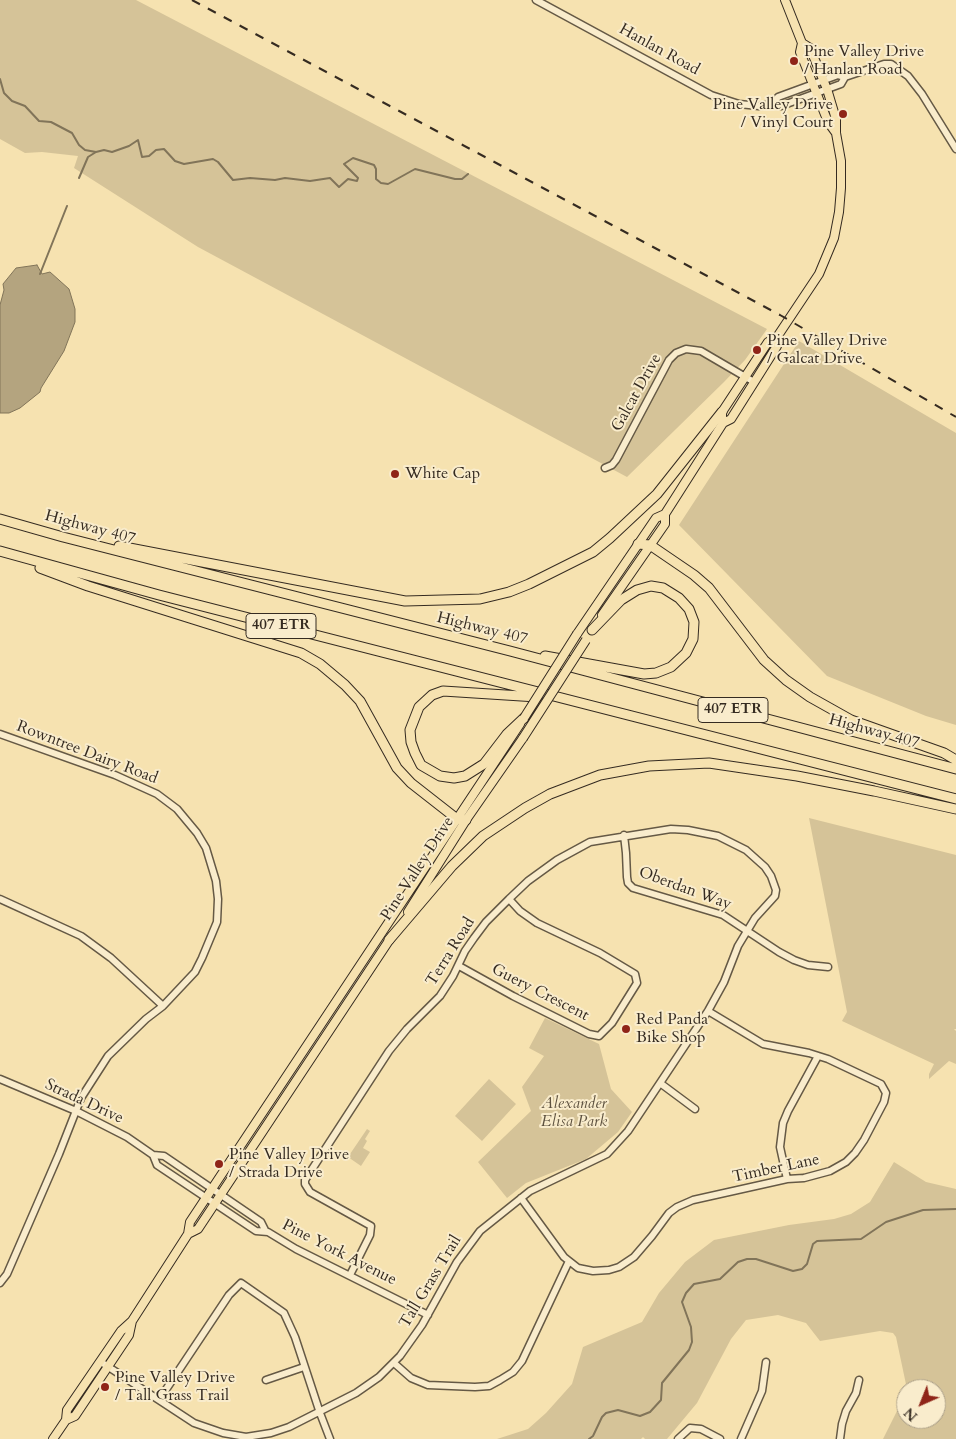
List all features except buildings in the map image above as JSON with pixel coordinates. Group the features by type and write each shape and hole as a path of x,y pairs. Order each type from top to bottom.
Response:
{"highway":[{"path":"63,537 152,551 404,600 480,599 509,592 529,584 593,552 657,494 722,412"},
{"name":"Highway 407","path":"0,519 956,769"},
{"path":"638,544 650,545 710,588 764,660 786,680 810,697 851,720 944,753 956,760"},
{"path":"0,552 88,586 301,653 320,664 345,685 360,701 398,768 411,783 462,820"},
{"name":"407 ETR","path":"0,552 956,800"},
{"path":"510,651 564,658 644,674 656,673 671,667 686,653 693,639 694,622 689,609 679,598 663,588 651,586 637,590 621,600 592,630"},
{"path":"524,718 484,764 465,776 454,778 440,776 422,765 414,753 411,742 410,730 419,707 432,695 443,691 562,699"},
{"path":"390,940 452,866 483,836 550,794 600,775 650,766 709,763 874,791 956,809"}],"main road":[{"name":"Pine Valley Drive","path":"786,0 802,43 800,52 812,84 828,122 836,133"},
{"name":"Pine Valley Drive","path":"53,1439 66,1420 67,1410 121,1331 132,1321 188,1234 190,1222 212,1189 462,820 523,738 592,630 665,524 665,514 723,423 731,419 776,346 777,338 819,274 834,238 842,188 841,161 836,133 836,119 828,88 810,48 802,43"},
{"name":"Pine Valley Drive","path":"722,412 768,342 777,338"},
{"path":"722,412 723,423"},
{"name":"Pine Valley Drive","path":"524,718 577,634 638,544 656,518 665,514"},
{"name":"Pine Valley Drive","path":"188,1234 198,1229 222,1195 418,898 513,731"},
{"name":"Pine Valley Drive","path":"66,1420 75,1416 129,1335 132,1321"}],"street":[{"name":"Hanlan Road","path":"536,0 711,95 747,105 773,104 781,106 841,84 845,77 838,75 812,84 778,97 773,104"},
{"path":"845,77 884,64 891,64 899,68 922,94 956,149"},
{"name":"Galcat Drive","path":"605,468 612,465 616,460 669,360 676,354 686,349 697,350 754,382"},
{"name":"Rowntree Dairy Road","path":"0,734 115,775 157,794 177,809 197,833 206,848 216,881 218,899 217,922 195,972 163,1006 146,1019 108,1056 81,1098 59,1154 10,1266 0,1283"},
{"name":"Terra Road","path":"350,1275 370,1235 371,1226 310,1192 305,1184 305,1180 389,1051 407,1028 440,996 459,966 465,951 486,922 528,881 564,855 590,842 624,835 671,829 688,830 718,836 746,850 765,867 771,876 776,890 775,896 755,918 748,930"},
{"name":"Oberdan Way","path":"624,835 626,877 633,888 723,915 794,960 808,965 828,967"},
{"path":"0,899 81,936 111,958 163,1006"},
{"name":"Guery Crescent","path":"459,966 513,996 589,1034 599,1036 612,1023 637,983 635,974 600,953 537,923 509,899"},
{"name":"Tall Grass Trail","path":"100,1361 182,1416 202,1426 246,1438 281,1430 320,1413 356,1393 379,1377 404,1351 428,1315 457,1262 471,1241 488,1224 539,1186 607,1154 628,1131 708,1011 724,982 738,946 748,930"},
{"name":"Timber Lane","path":"521,1198 559,1251 569,1261 578,1268 593,1271 608,1270 619,1267 634,1256 652,1236 668,1213 677,1207 693,1200 787,1179 804,1178 830,1171 846,1162 864,1140 884,1102 886,1093 881,1084 854,1070 818,1056 763,1044 708,1011"},
{"path":"787,1179 780,1146 784,1123 788,1111 818,1056"},
{"name":"Strada Drive","path":"0,1078 76,1111 126,1137 153,1155 164,1156 222,1195"},
{"path":"660,1083 695,1109"},
{"name":"Strada Drive","path":"153,1155 157,1165 206,1198"},
{"name":"Pine York Avenue","path":"222,1195 261,1222 265,1230"},
{"name":"Pine York Avenue","path":"206,1198 256,1230 265,1230 296,1249 428,1315"},
{"path":"394,1363 411,1378 428,1385 475,1387 489,1386 500,1380 512,1372 522,1361 569,1261"},
{"path":"159,1400 229,1295 241,1283 284,1313 293,1330 330,1439"},
{"path":"741,1439 762,1391 766,1362"},
{"path":"266,1380 304,1366"},
{"path":"840,1439 846,1411 856,1393 859,1380"},
{"path":"678,1439 690,1428 701,1429 720,1439"}],"green space":[{"path":"0,0 136,0 767,329 745,360 627,477 198,247 74,168 78,156 42,152 25,153 0,139"},
{"path":"799,341 956,433 956,725 926,716 827,676 679,525"},
{"path":"809,818 956,855 956,1029 954,1029 956,1031 956,1064 949,1061 929,1079 929,1074 934,1064 842,1021 847,1012"},
{"name":"Alexander Elisa Park","path":"545,1018 599,1044 611,1089 632,1112 618,1132 586,1159 526,1183 507,1198 478,1162 531,1111 522,1087 544,1056 529,1048"},
{"path":"489,1079 516,1104 482,1141 455,1116"},
{"path":"367,1129 370,1131 365,1139 367,1141 363,1148 370,1152 361,1166 348,1157"},
{"path":"894,1162 926,1182 956,1189 956,1439 883,1439 896,1413 896,1429 946,1429 946,1379 905,1379 896,1337 893,1333 880,1331 820,1341 806,1323 778,1315 746,1320 731,1339 697,1403 667,1439 645,1439 643,1437 641,1439 497,1439 528,1429 546,1413 572,1384 583,1347 642,1322 659,1293 685,1262 714,1240 789,1225 834,1219 851,1214 870,1202"}],"shaded area":[{"path":"37,265 42,274 50,272 69,289 75,309 75,322 64,351 40,392 20,408 9,413 0,413 0,305 4,290 3,284 16,268"}],"waterway":[{"path":"0,79 4,93 12,101 25,106 39,121 51,122 72,133 79,145 85,150 96,152"},
{"path":"79,178 88,157 104,150 112,152 129,146 138,140 142,157 149,156 156,150 164,149 175,161 184,164 213,159 218,162 233,180 250,178 275,180 285,178 310,181 330,178 339,187 348,179 357,181 358,178 344,164 353,158 374,165 376,179 381,183 388,184 415,169 455,179 462,179 468,174"},
{"path":"40,274 67,206"},
{"path":"589,1439 593,1436 602,1417 606,1413 618,1410 640,1416 650,1412 661,1400 662,1383 689,1350 692,1342 691,1327 682,1302 686,1293 694,1284 720,1279 738,1262 747,1259 756,1259 793,1271 802,1269 807,1264 813,1244 817,1241 861,1239 886,1222 923,1210 956,1209"}],"railway":[{"path":"192,0 780,315 956,417"}],"place":[{"name":"Pine Valley Drive / Hanlan Road","path":"794,61"},
{"name":"Pine Valley Drive / Vinyl Court","path":"843,114"},
{"name":"Pine Valley Drive / Galcat Drive","path":"757,350"},
{"name":"White Cap","path":"395,474"},
{"name":"Red Panda Bike Shop","path":"626,1029"},
{"name":"Pine Valley Drive / Strada Drive","path":"219,1164"},
{"name":"Pine Valley Drive / Tall Grass Trail","path":"105,1387"}]}
